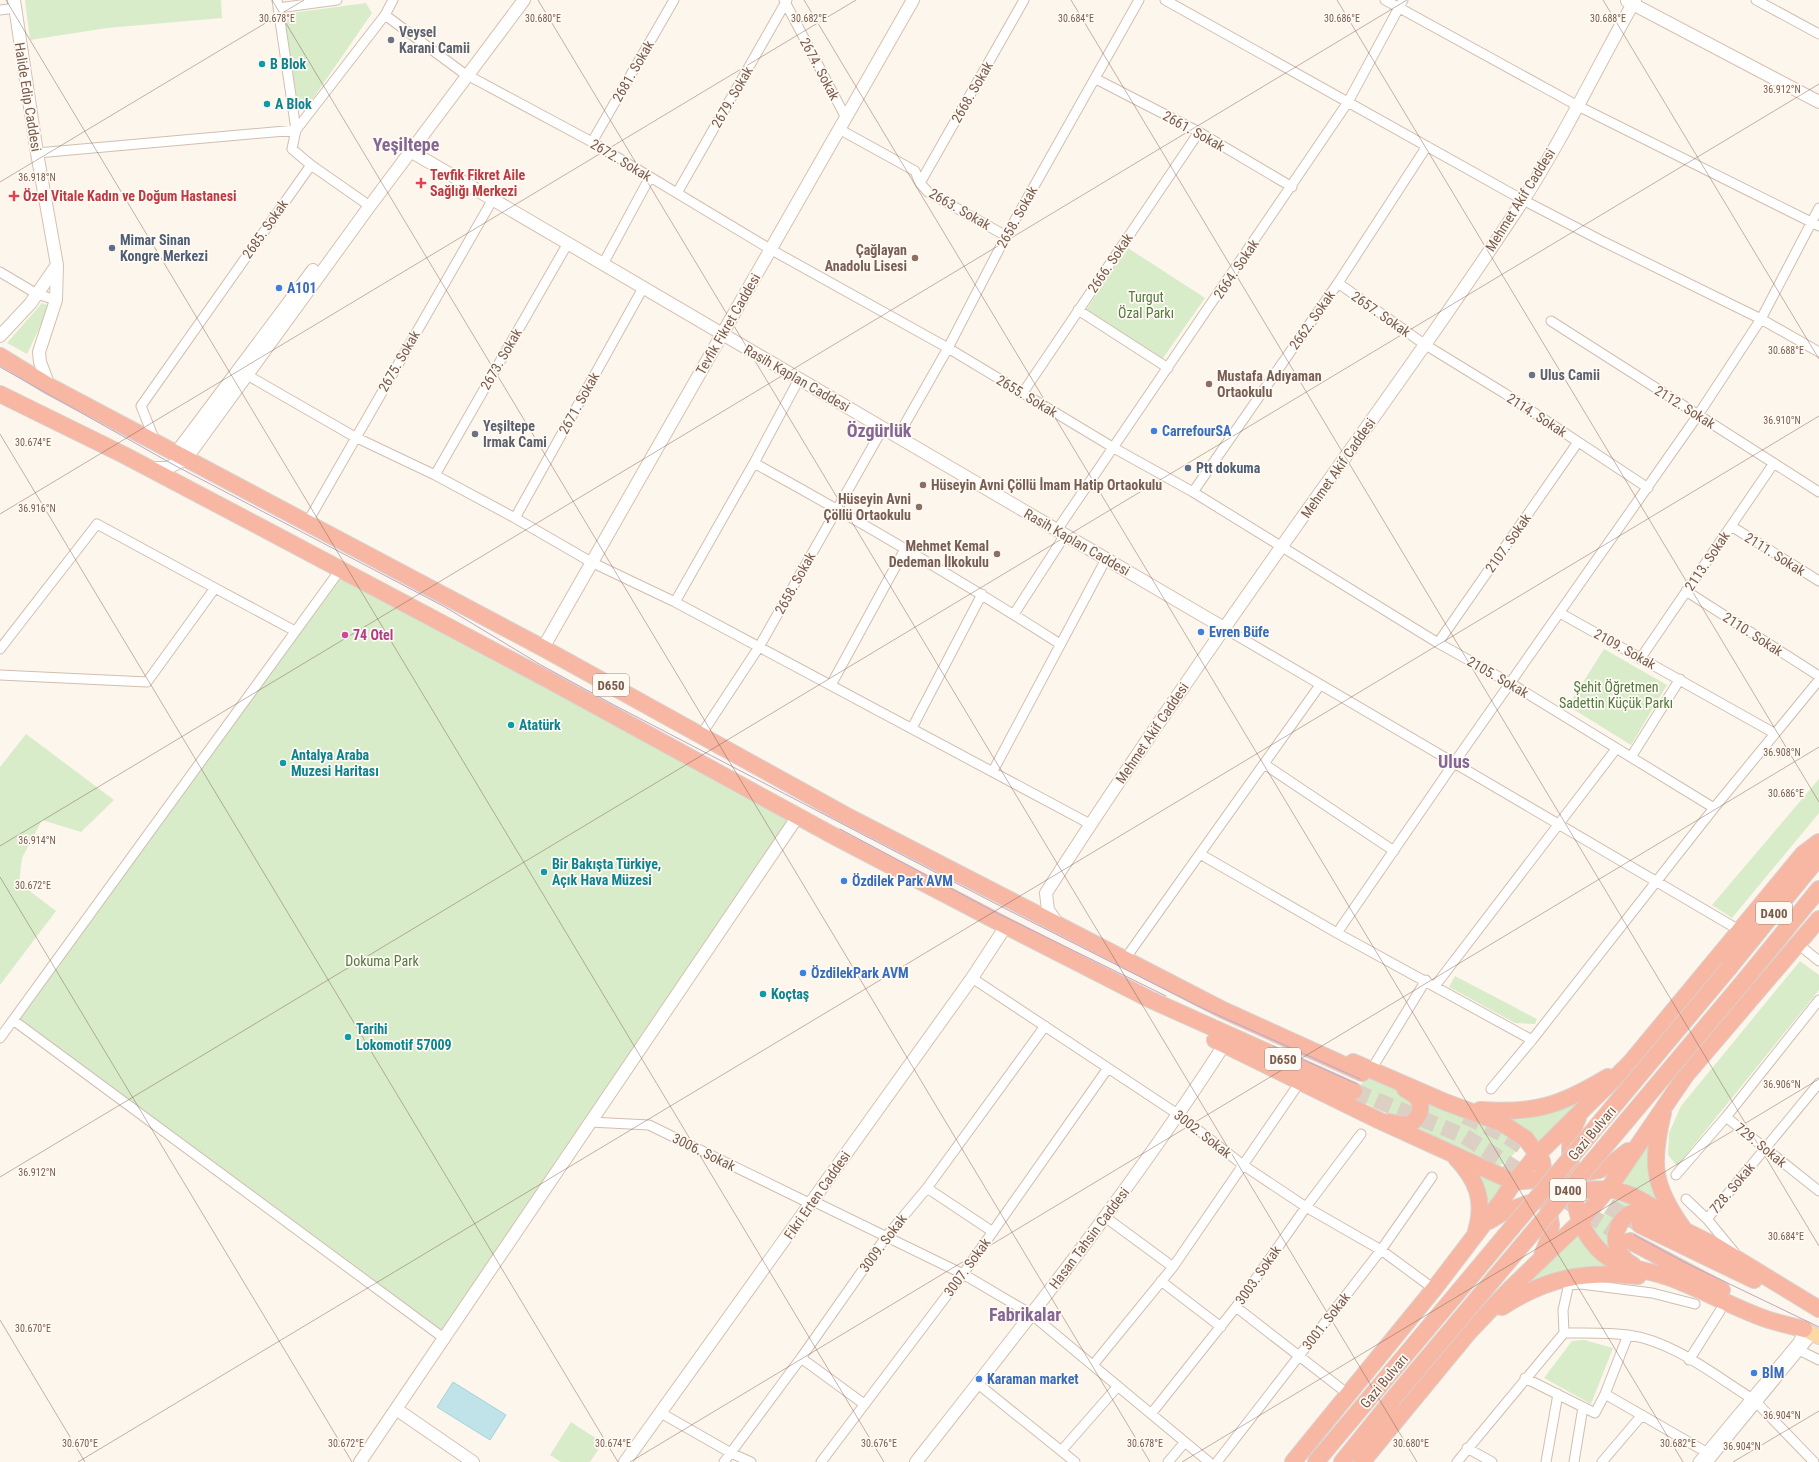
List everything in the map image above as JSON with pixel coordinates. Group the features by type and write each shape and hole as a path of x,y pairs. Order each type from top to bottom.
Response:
{"highway":[{"name":"D650","path":"0,356 49,386 543,648 845,815 1061,928 1176,985 1222,1001 1367,1071"},
{"name":"D650","path":"0,394 149,468 547,679 798,816 1006,926 1149,999 1354,1091"},
{"path":"543,648 541,665 547,679"},
{"path":"1293,1462 1434,1289 1514,1182 1538,1154 1630,1063 1739,930 1804,854 1819,842"},
{"name":"Gazi Bulvarı","path":"1316,1462 1730,968 1819,857"},
{"name":"Gazi Bulvarı","path":"1342,1462 1392,1400 1744,981 1819,888"},
{"path":"1362,1462 1469,1332 1580,1223 1609,1188 1665,1103 1686,1075 1819,919"},
{"path":"1149,999 1188,1026 1224,1045 1376,1119 1514,1182 1544,1179 1599,1170 1610,1165 1644,1134"},
{"path":"1461,1108 1506,1112 1537,1109 1560,1102 1586,1090 1630,1063"},
{"path":"1367,1071 1390,1078 1461,1108 1502,1123 1526,1139 1542,1161 1551,1225 1549,1238 1540,1261"},
{"path":"1376,1119 1407,1125 1415,1120 1419,1115 1421,1108 1419,1101 1390,1078"},
{"path":"1665,1103 1655,1154 1656,1171 1665,1199 1685,1231"},
{"path":"1581,1112 1571,1131 1570,1151 1574,1192 1580,1223 1598,1249 1612,1260 1625,1266 1641,1269 1669,1278 1766,1319 1812,1333"},
{"path":"1446,1151 1466,1170 1476,1184 1480,1216 1478,1232"},
{"path":"1478,1232 1504,1212 1524,1204 1574,1192 1609,1188 1639,1197 1685,1231"},
{"path":"1641,1269 1627,1262 1617,1250 1616,1234 1626,1217 1637,1210 1643,1210 1714,1245 1745,1265 1788,1289 1819,1310"},
{"path":"1640,1225 1819,1310"},
{"path":"1630,1241 1714,1286 1812,1333"},
{"path":"1469,1332 1522,1293 1548,1283 1569,1281 1608,1273 1669,1278"}],"street":[{"path":"337,0 278,4 296,130 292,149 364,202"},
{"path":"37,153 296,130 385,15 393,0"},
{"path":"149,468 167,468 181,456 247,374 369,207 412,152 515,0"},
{"path":"181,456 364,202 524,0"},
{"name":"2681. Sokak","path":"592,142 674,0"},
{"name":"Tevfik Fikret Caddesi","path":"543,648 845,116 913,0"},
{"name":"2668. Sokak","path":"920,184 1024,0"},
{"name":"2658. Sokak","path":"898,436 948,348 1006,236 1096,79 1139,0"},
{"path":"1165,0 1523,200 1600,240 1761,319 1819,352"},
{"path":"1385,0 1401,4 1578,106 1816,224"},
{"path":"1756,0 1818,32"},
{"name":"2674. Sokak","path":"786,1 845,116"},
{"name":"2679. Sokak","path":"677,193 786,1"},
{"path":"1631,1 1819,102"},
{"name":"Mehmet Akif Caddesi","path":"1061,928 1048,910 1046,893 1090,824 1224,628 1282,548 1523,200 1578,106 1631,1"},
{"path":"0,10 14,4"},
{"name":"Halide Edip Caddesi","path":"14,4 37,153 57,265 56,300 39,352 40,362 49,386"},
{"name":"2664. Sokak","path":"1014,614 1061,532 1114,448 1292,187 1348,102 1401,4"},
{"name":"2672. Sokak","path":"385,15 465,74 592,142 770,249"},
{"name":"2661. Sokak","path":"1096,79 1199,132 1292,187"},
{"name":"2663. Sokak","path":"839,129 915,171 920,184 928,192 1006,236"},
{"name":"2666. Sokak","path":"1022,394 1199,132"},
{"name":"2662. Sokak","path":"1193,492 1338,283 1427,146"},
{"name":"Rasih Kaplan Caddesi","path":"412,152 1224,628"},
{"name":"2685. Sokak","path":"155,442 141,406 311,164"},
{"path":"604,264 650,177"},
{"name":"2675. Sokak","path":"307,523 493,199"},
{"path":"1337,933 1454,763 1698,415 1761,319 1816,224 1819,208"},
{"name":"2673. Sokak","path":"434,476 568,243"},
{"name":"2655. Sokak","path":"770,249 948,348 1022,394 1193,492 1282,548"},
{"path":"0,336 37,294 57,265"},
{"path":"0,272 37,294 56,300"},
{"name":"2657. Sokak","path":"1338,283 1424,344"},
{"name":"2671. Sokak","path":"515,518 643,288"},
{"path":"1078,310 1168,368"},
{"name":"2112. Sokak","path":"1551,321 1819,492"},
{"name":"2114. Sokak","path":"1424,344 1504,393 1648,488"},
{"path":"247,374 356,437 515,518 591,562 675,602 1090,824"},
{"path":"675,602 754,463 799,379"},
{"name":"2658. Sokak","path":"701,735 759,647 883,428"},
{"name":"2107. Sokak","path":"1438,643 1578,442"},
{"path":"754,463 982,594 1060,644"},
{"name":"2113. Sokak","path":"1640,659 1774,463"},
{"path":"0,649 97,524 295,631"},
{"name":"2111. Sokak","path":"1731,526 1819,581"},
{"name":"2105. Sokak","path":"1282,548 1438,643 1510,683 1714,808"},
{"path":"831,685 905,549"},
{"path":"993,771 1106,559"},
{"path":"0,1038 340,570"},
{"path":"0,675 147,682 215,588"},
{"name":"2110. Sokak","path":"1686,591 1819,676"},
{"path":"912,728 982,594"},
{"name":"2109. Sokak","path":"1560,613 1774,733"},
{"path":"1224,628 1658,881 1739,930"},
{"path":"1631,757 1680,679"},
{"path":"1491,1089 1532,1040 1774,733 1819,680"},
{"path":"1125,959 1320,684"},
{"path":"1435,986 1616,749"},
{"path":"1264,764 1394,850"},
{"path":"360,1462 445,1339 567,1154 798,816"},
{"path":"1200,854 1337,933 1426,980 1532,1040"},
{"name":"Fikri Erten Caddesi","path":"626,1462 972,978 1006,926"},
{"path":"1798,944 1819,961"},
{"name":"3002. Sokak","path":"972,978 1179,1115 1242,1165 1306,1207 1381,1250 1434,1289"},
{"path":"1367,1071 1426,980"},
{"name":"729. Sokak","path":"1819,1000 1726,1117 1819,1191"},
{"path":"13,1020 445,1339"},
{"name":"3009. Sokak","path":"724,1462 801,1358 886,1237 927,1188 1045,1026"},
{"name":"Hasan Tahsin Caddesi","path":"916,1462 1032,1314 1105,1217 1179,1115 1224,1045"},
{"name":"3007. Sokak","path":"821,1462 963,1274 1108,1068"},
{"path":"1093,1365 1173,1267 1300,1082"},
{"name":"728. Sokak","path":"1707,1219 1819,1083"},
{"path":"1676,1175 1726,1117"},
{"name":"3006. Sokak","path":"590,1122 649,1125 963,1274 1032,1314 1209,1462"},
{"name":"3003. Sokak","path":"1151,1414 1236,1307 1306,1207 1361,1134"},
{"name":"3001. Sokak","path":"1217,1462 1381,1250 1432,1177"},
{"path":"927,1188 993,1232"},
{"path":"1686,1199 1707,1219 1745,1265"},
{"path":"1105,1217 1173,1267"},
{"path":"1161,1281 1221,1327"},
{"path":"1457,1462 1525,1378 1564,1333 1563,1310 1569,1281 1581,1284 1652,1293 1695,1304"},
{"path":"1236,1307 1348,1394"},
{"path":"1689,1360 1720,1311"},
{"path":"1564,1333 1628,1335 1652,1342 1676,1352 1754,1400 1814,1462"},
{"path":"1754,1400 1800,1350 1812,1333"},
{"path":"1698,1462 1712,1458 1798,1342 1812,1333"},
{"path":"1525,1378 1595,1413 1605,1394 1628,1335"},
{"path":"1800,1350 1819,1360"},
{"path":"801,1358 864,1404"},
{"path":"978,1384 1062,1450 1075,1462"},
{"path":"1062,1450 1118,1386"},
{"path":"1546,1462 1558,1394"},
{"path":"1605,1394 1712,1458"},
{"path":"1574,1462 1583,1407"},
{"path":"396,1409 473,1462"},
{"path":"660,1413 731,1453 751,1462"},
{"path":"1602,1462 1642,1415"},
{"path":"1168,1462 1185,1442"},
{"path":"1467,1448 1492,1462"}],"green space":[{"path":"25,0 221,0 222,18 107,28 30,40"},
{"path":"366,3 372,13 305,110 298,108 284,14"},
{"name":"Turgut Özal Parkı","path":"1128,248 1205,298 1161,361 1086,310"},
{"path":"42,303 47,305 47,312 27,354 7,343"},
{"name":"Dokuma Park","path":"340,570 798,816 445,1339 13,1020"},
{"name":"Şehit Öğretmen Sadettin Küçük Parkı","path":"1604,649 1667,685 1631,745 1568,706"},
{"path":"26,734 114,800 81,832 42,820 22,858 19,883 56,911 0,985 0,767"},
{"path":"1819,779 1819,813 1732,918 1712,905"},
{"path":"1800,961 1819,975 1819,990 1677,1166 1668,1155 1669,1133 1681,1106"},
{"path":"1455,976 1537,1019 1535,1024 1515,1023 1449,987"},
{"path":"1368,1071 1396,1085 1413,1101 1412,1111 1398,1115 1391,1114 1376,1109 1355,1097"},
{"path":"1585,1097 1546,1138 1538,1142 1531,1133 1504,1116"},
{"path":"1428,1098 1514,1135 1523,1144 1509,1159 1499,1166 1417,1130 1427,1116"},
{"path":"1652,1134 1664,1205 1645,1192 1620,1184"},
{"path":"1473,1173 1505,1185 1485,1215"},
{"path":"1618,1195 1637,1206 1613,1255 1606,1248 1592,1228"},
{"path":"1576,1233 1612,1269 1521,1288"},
{"path":"1584,1340 1613,1348 1591,1404 1544,1378 1572,1341"},
{"path":"571,1422 603,1443 590,1462 561,1462 550,1455"}],"water":[{"path":"453,1382 506,1415 490,1440 437,1407"}],"tunnel":[{"path":"1354,1091 1464,1136 1627,1239"},
{"path":"1465,1116 1507,1136 1540,1159"},
{"path":"1588,1194 1637,1223"}],"tram line":[{"path":"0,367 174,465 445,607 541,665 614,705 1002,907 1200,1007 1360,1079"},
{"path":"840,829 997,913 1166,996"},
{"path":"1273,1046 1357,1084"},
{"path":"1634,1235 1686,1263 1819,1327"}],"place":[{"name":"Veysel Karani Camii","path":"391,40"},
{"name":"B Blok","path":"262,64"},
{"name":"A Blok","path":"267,104"},
{"name":"Tevfik Fikret Aile Sağlığı Merkezi","path":"421,183"},
{"name":"Özel Vitale Kadın ve Doğum Hastanesi","path":"14,196"},
{"name":"Mimar Sinan Kongre Merkezi","path":"112,248"},
{"name":"Çağlayan Anadolu Lisesi","path":"915,258"},
{"name":"A101","path":"279,288"},
{"name":"Ulus Camii","path":"1532,375"},
{"name":"Mustafa Adıyaman Ortaokulu","path":"1209,384"},
{"name":"CarrefourSA","path":"1154,431"},
{"name":"Yeşiltepe Irmak Cami","path":"475,434"},
{"name":"Ptt dokuma","path":"1188,468"},
{"name":"Hüseyin Avni Çöllü İmam Hatip Ortaokulu","path":"923,485"},
{"name":"Hüseyin Avni Çöllü Ortaokulu","path":"919,507"},
{"name":"Mehmet Kemal Dedeman İlkokulu","path":"997,554"},
{"name":"Evren Büfe","path":"1201,632"},
{"name":"74 Otel","path":"345,635"},
{"name":"Atatürk","path":"511,725"},
{"name":"Antalya Araba Muzesi Haritası","path":"283,763"},
{"name":"Bir Bakışta Türkiye, Açık Hava Müzesi","path":"544,872"},
{"name":"Özdilek Park AVM","path":"844,881"},
{"name":"ÖzdilekPark AVM","path":"803,973"},
{"name":"Koçtaş","path":"763,994"},
{"name":"Tarihi Lokomotif 57009","path":"348,1037"},
{"name":"BİM","path":"1754,1373"},
{"name":"Karaman market","path":"979,1379"}],"district":[{"name":"Yeşiltepe","path":"406,145"},
{"name":"Özgürlük","path":"879,431"},
{"name":"Ulus","path":"1454,762"},
{"name":"Fabrikalar","path":"1025,1315"}]}
